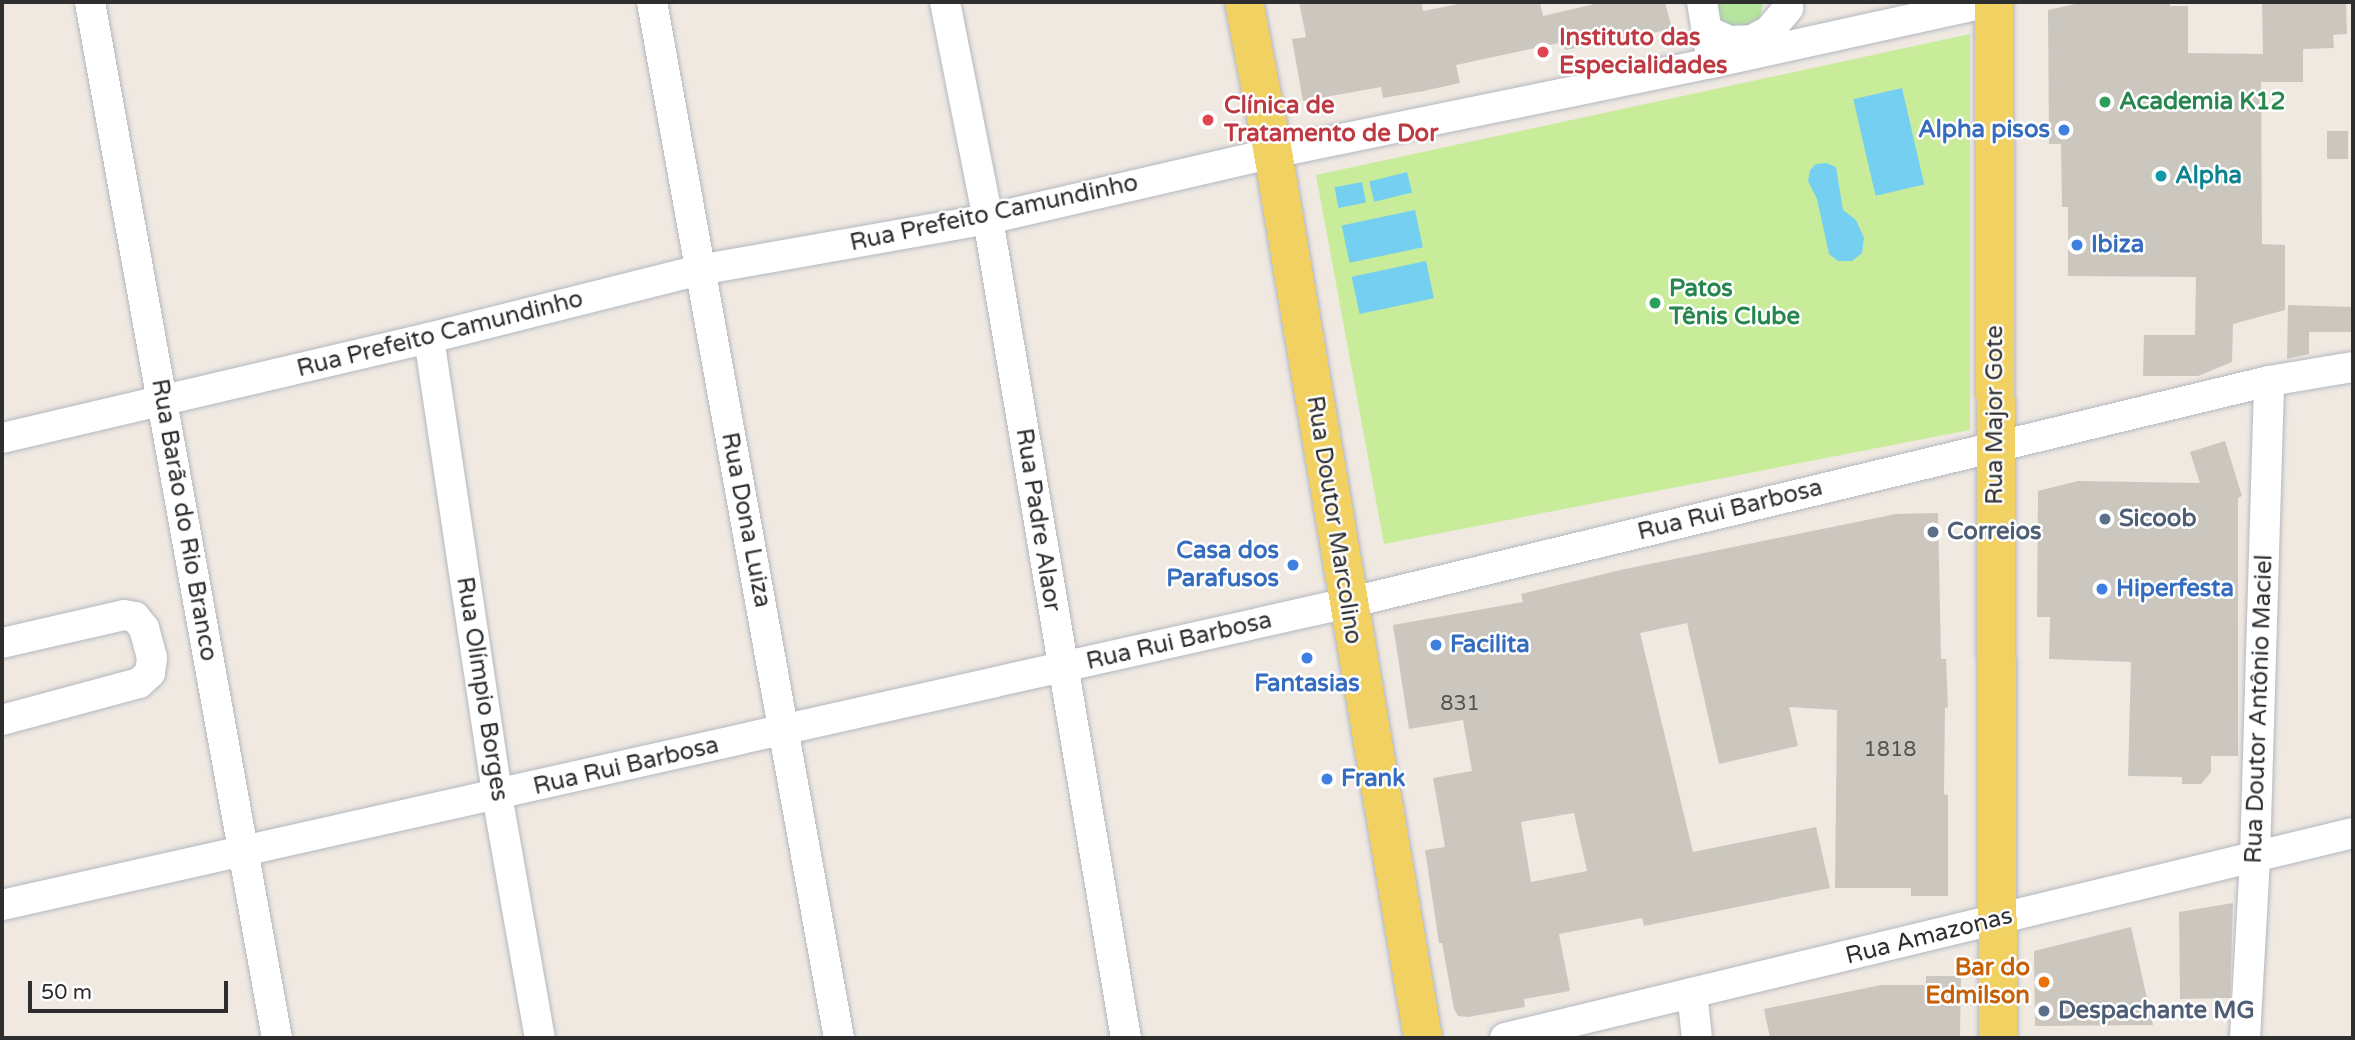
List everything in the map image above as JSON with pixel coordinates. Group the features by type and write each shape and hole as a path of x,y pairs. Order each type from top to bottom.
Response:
{"main road":[{"name":"Rua Doutor Marcolino","path":"1244,2 1273,153 1423,1038"},
{"name":"Rua Major Gote","path":"1992,2 1997,1038"}],"street":[{"name":"Rua Barão do Rio Branco","path":"90,2 245,851 276,1038"},
{"name":"Rua Dona Luiza","path":"652,2 839,1038"},
{"name":"Rua Padre Alaor","path":"945,2 988,219 1126,1038"},
{"path":"1702,2 1712,64"},
{"name":"Rua Prefeito Camundinho","path":"2,438 429,338 699,270 988,219 1273,153 1533,97 1712,64 1992,2"},
{"path":"1707,31 1729,41 1752,40 1769,31 1787,5 1812,28 1849,32"},
{"name":"Rua Olímpio Borges","path":"429,338 497,795 540,1038"},
{"name":"Rua Rui Barbosa","path":"2,905 1348,603 2269,381 2353,367"},
{"name":"Rua Doutor Antônio Maciel","path":"2245,1038 2255,857 2269,381"},
{"path":"2,643 124,615 135,617 144,628 152,658 150,673 139,683 2,720"},
{"name":"Rua Amazonas","path":"1505,1038 2353,833"},
{"path":"1692,993 1697,1038"}],"green space":[{"path":"1710,2 1763,2 1760,20 1746,31 1725,31"},
{"name":"Patos Tênis Clube","path":"1970,34 1970,430 1384,544 1316,175"}],"water":[{"path":"1902,88 1924,184 1876,196 1853,99"},
{"path":"1826,163 1836,167 1843,210 1856,220 1864,238 1862,253 1852,261 1838,261 1829,254 1817,199 1808,181 1810,170 1816,164"},
{"path":"1407,172 1412,192 1374,202 1369,181"},
{"path":"1362,182 1366,203 1339,208 1335,187"},
{"path":"1415,210 1423,247 1350,263 1342,226"},
{"path":"1426,261 1434,298 1360,314 1352,277"}],"building":[{"path":"1299,2 1422,2 1423,11 1469,2 1540,2 1543,16 1603,2 1665,2 1672,29 1565,50 1563,42 1456,65 1460,83 1424,91 1383,98 1381,87 1303,101 1292,39 1306,37"},
{"path":"2084,2 2170,2 2170,6 2188,6 2188,53 2263,54 2262,2 2346,2 2347,34 2333,35 2334,48 2303,49 2303,82 2261,82 2262,244 2285,245 2285,310 2233,324 2232,362 2198,376 2143,376 2144,335 2195,335 2196,277 2068,276 2068,207 2062,207 2061,144 2049,144 2048,10"},
{"path":"2327,131 2348,131 2348,159 2327,159"},
{"path":"2288,305 2353,307 2353,332 2309,332 2309,354 2287,359"},
{"path":"2225,441 2242,496 2238,498 2238,756 2211,756 2211,772 2201,784 2182,784 2182,777 2128,776 2131,662 2049,659 2050,617 2037,617 2038,491 2078,481 2200,483 2190,452"},
{"path":"1938,513 1941,659 1946,659 1948,707 1945,708 1944,794 1948,795 1948,896 1911,896 1911,888 1835,888 1837,710 1789,707 1798,746 1719,764 1687,623 1640,633 1693,852 1816,827 1830,888 1644,926 1642,918 1559,934 1570,991 1524,999 1525,1007 1468,1017 1458,1016 1454,1009 1442,943 1439,943 1425,850 1445,847 1433,778 1472,771 1463,720 1409,729 1393,625 1523,602 1521,594 1625,569 1896,514","holes":["1574,813 1587,871 1531,882 1521,822"]},
{"path":"2233,903 2230,998 2180,999 2179,912"},
{"path":"2131,927 2153,1025 2035,1026 2034,951"},
{"path":"1926,976 1961,976 1960,1038 1770,1038 1764,1009 1881,985 1926,985"}],"place":[{"name":"Instituto das Especialidades","path":"1543,52"},
{"name":"Academia K12","path":"2105,102"},
{"name":"Clínica de Tratamento de Dor","path":"1208,120"},
{"name":"Alpha pisos","path":"2064,130"},
{"name":"Alpha","path":"2161,176"},
{"name":"Ibiza","path":"2077,245"},
{"name":"Patos Tênis Clube","path":"1655,303"},
{"name":"Sicoob","path":"2105,519"},
{"name":"Correios","path":"1933,532"},
{"name":"Casa dos Parafusos","path":"1293,565"},
{"name":"Hiperfesta","path":"2102,589"},
{"name":"Facilita","path":"1436,645"},
{"name":"Fantasias","path":"1307,658"},
{"name":"Frank","path":"1327,779"},
{"name":"Bar do Edmilson","path":"2044,982"},
{"name":"Despachante MG","path":"2044,1011"}]}
